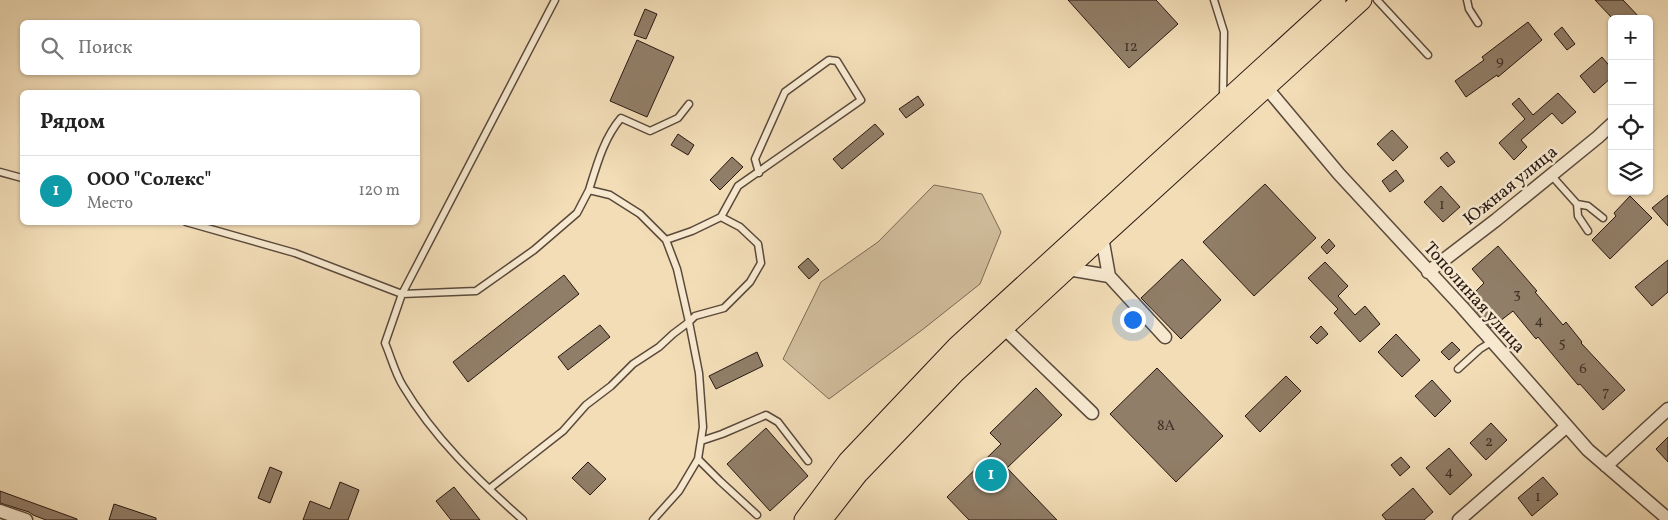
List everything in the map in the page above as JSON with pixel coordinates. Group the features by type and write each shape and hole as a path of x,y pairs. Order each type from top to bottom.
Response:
{"main road":[{"path":"804,520 848,461 957,346 1336,0"},
{"path":"822,520 864,468 956,372 1362,0"}],"street":[{"name":"Тополиная улица","path":"1266,87 1339,174 1493,342 1588,450 1668,519"},
{"name":"Южная улица","path":"1428,272 1608,127"},
{"path":"1102,237 1109,276 1166,337"},
{"path":"1068,269 1109,276"},
{"path":"1004,328 1092,413"},
{"path":"1606,466 1668,409"},
{"path":"1459,520 1567,426"},
{"path":"0,511 26,520"}],"lane":[{"path":"523,520 489,489 435,434 402,385 385,344 402,294 555,0"},
{"path":"1214,0 1224,32 1222,103"},
{"path":"1377,0 1428,55"},
{"path":"1467,0 1469,9 1478,22"},
{"path":"666,240 692,231 721,217 738,186 759,173 861,100 837,61 829,60 786,92 755,159 759,173"},
{"path":"196,225 294,253 402,294 476,291 534,250 577,213 589,190 600,157 612,130 621,118 650,131 678,118 689,104"},
{"path":"0,172 20,177"},
{"path":"1551,175 1577,204 1578,216 1588,231"},
{"path":"589,190 610,195 640,214 666,240 677,269 699,373 703,427 698,459 678,490 653,520"},
{"path":"1577,204 1588,206 1603,218"},
{"path":"489,489 563,431 586,405 611,386 633,364 659,347 695,316 724,308 750,282 761,263 758,244 740,227 721,217"},
{"path":"1458,369 1480,349 1493,342"},
{"path":"701,441 722,434 766,414 778,422 808,461"},
{"path":"698,459 757,515"}],"shaded area":[{"path":"934,185 982,194 1001,232 980,284 829,399 783,359 821,282 878,242"}],"building":[{"path":"1068,0 1156,0 1178,24 1129,68"},
{"path":"1595,0 1623,0 1637,15 1609,15"},
{"path":"645,9 657,14 646,39 634,35"},
{"path":"1528,22 1542,40 1498,77 1497,75 1466,97 1455,81 1484,60 1482,57"},
{"path":"1562,27 1575,44 1567,50 1554,34"},
{"path":"637,40 674,57 647,117 610,101"},
{"path":"1602,57 1608,64 1608,81 1594,93 1580,76"},
{"path":"1558,93 1576,112 1562,124 1552,113 1521,140 1527,147 1514,160 1499,143 1525,119 1512,104 1519,98 1533,115"},
{"path":"918,96 924,105 906,118 899,109"},
{"path":"875,124 884,134 842,169 833,159"},
{"path":"1392,130 1408,147 1393,161 1377,144"},
{"path":"678,134 694,145 688,155 671,145"},
{"path":"1447,152 1455,162 1448,167 1440,158"},
{"path":"732,157 743,167 720,190 710,180"},
{"path":"1396,170 1404,181 1390,192 1382,181"},
{"path":"1265,184 1316,238 1254,296 1203,242"},
{"path":"1441,186 1460,207 1443,222 1424,202"},
{"path":"1668,195 1668,226 1652,208"},
{"path":"1630,196 1652,218 1610,259 1592,240 1616,216 1614,213"},
{"path":"1329,239 1335,246 1327,254 1321,247"},
{"path":"1498,246 1537,291 1535,292 1563,325 1566,322 1581,343 1625,390 1603,410 1580,384 1578,385 1538,337 1536,339 1513,311 1491,328 1467,300 1484,283 1472,269"},
{"path":"808,258 819,270 809,279 798,267"},
{"path":"1182,259 1221,300 1181,339 1141,298"},
{"path":"1668,260 1668,292 1652,306 1635,287"},
{"path":"1325,262 1348,286 1338,296 1355,315 1365,306 1380,324 1360,342 1334,313 1338,309 1308,278"},
{"path":"564,275 579,294 468,382 453,362"},
{"path":"600,325 610,337 568,370 558,357"},
{"path":"1321,326 1328,334 1317,344 1310,337"},
{"path":"1396,334 1420,360 1402,377 1378,352"},
{"path":"1452,342 1460,350 1449,360 1441,352"},
{"path":"757,352 763,366 716,389 709,376"},
{"path":"1157,368 1223,436 1176,482 1110,414"},
{"path":"1286,376 1301,391 1260,432 1245,416"},
{"path":"1432,380 1451,401 1435,417 1415,396"},
{"path":"1036,388 1062,415 1007,468 1057,520 969,520 947,497 1001,444 990,433"},
{"path":"1491,423 1507,440 1486,460 1470,443"},
{"path":"766,428 808,476 770,511 727,464"},
{"path":"1668,437 1668,462 1656,449"},
{"path":"1449,448 1472,475 1450,495 1426,468"},
{"path":"1401,457 1410,467 1400,476 1391,465"},
{"path":"588,462 606,479 590,495 572,478"},
{"path":"270,467 282,472 270,503 258,498"},
{"path":"1543,477 1558,494 1532,516 1518,498"},
{"path":"340,482 359,490 348,520 303,520 310,501 330,509"},
{"path":"454,487 480,520 451,520 436,501"},
{"path":"1413,488 1433,512 1424,520 1386,520 1382,515"},
{"path":"0,491 77,520 46,520 29,512 0,503"},
{"path":"114,504 156,518 156,520 109,520"}],"place":[{"name":"ООО \"Солекс\"","path":"991,475"}]}
